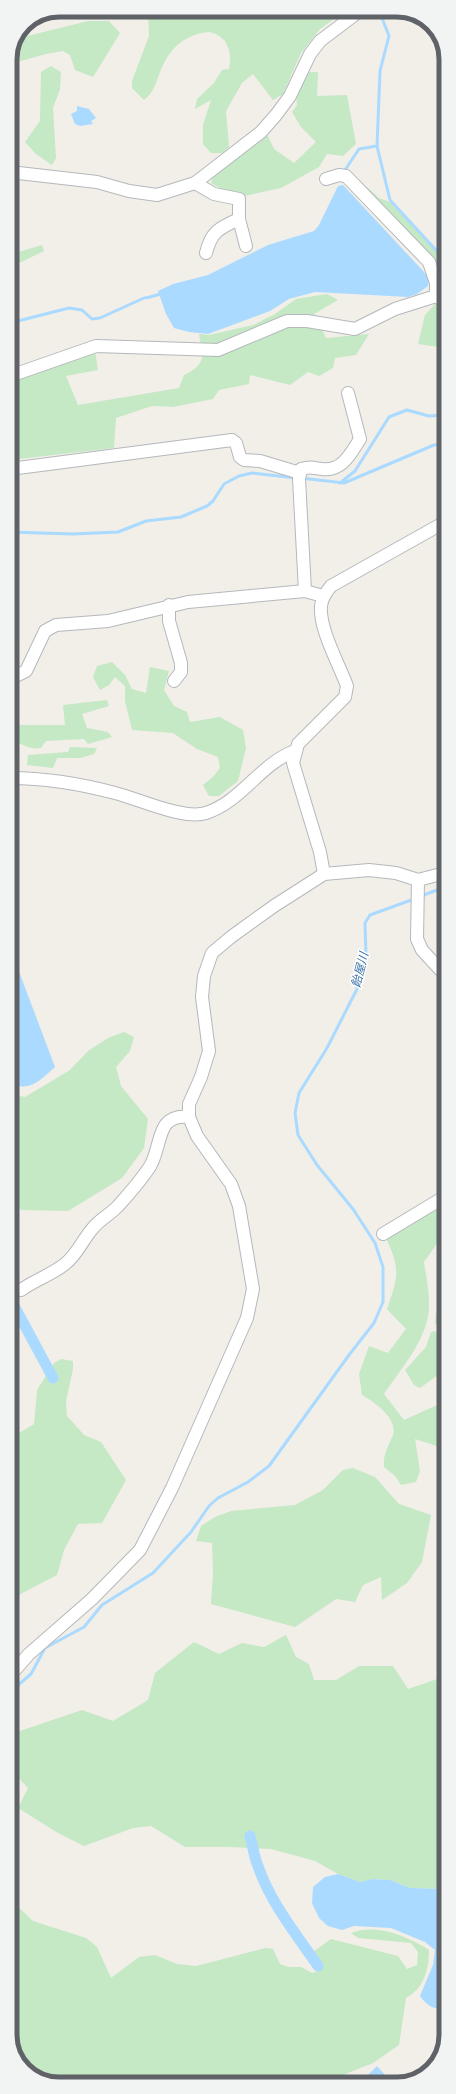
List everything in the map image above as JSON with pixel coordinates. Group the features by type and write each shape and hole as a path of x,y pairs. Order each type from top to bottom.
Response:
{"street":[{"path":"17,173 97,182 129,191 157,195 195,183 261,132 290,96 310,54 320,41 353,17"},
{"path":"326,179 339,175 346,176 429,262 439,293"},
{"path":"195,183 214,194 239,199 239,220 246,246"},
{"path":"206,253 209,238 224,225 239,220"},
{"path":"17,374 96,346 218,350 287,321 306,321 355,329 395,309 439,299"},
{"path":"305,591 299,476 301,469 310,466 323,470 335,468 345,461 360,439 348,393"},
{"path":"17,468 232,440 236,443 240,457 244,460 260,461 299,476"},
{"path":"324,874 320,852 293,763 298,744 344,697 347,691 347,686 326,633 321,606 323,596 331,586 439,525"},
{"path":"17,676 26,671 30,665 45,631 56,624 108,621 169,605 305,591 323,596"},
{"path":"169,605 169,621 181,663 180,672 174,681"},
{"path":"17,779 70,783 116,793 178,813 205,813 225,804 282,756 295,751"},
{"path":"17,1668 28,1654 92,1599 140,1550 172,1488 247,1318 253,1289 239,1206 230,1184 197,1136 189,1117 189,1104 201,1077 209,1051 202,997 204,976 212,953 231,937 324,874 369,870 396,873 418,885"},
{"path":"418,885 439,876"},
{"path":"418,885 416,904 417,939 422,950 439,968"},
{"path":"21,1290 34,1281 53,1273 67,1263 94,1227 118,1206 150,1167 156,1155 160,1134 167,1123 178,1116 189,1117"},
{"path":"383,1234 439,1200"}],"green space":[{"path":"148,17 336,17 320,29 301,53 283,94 273,100 253,74 242,83 226,111 229,147 222,153 211,153 203,144 203,125 211,100 195,109 197,99 214,83 222,70 229,69 230,53 225,41 216,34 208,32 194,35 182,42 168,57 152,92 144,100 132,88 132,81 149,36"},
{"path":"88,21 109,21 120,33 93,77 75,70 70,55 63,51 17,62 20,43 23,37"},
{"path":"51,66 61,72 60,89 53,108 56,158 52,165 36,154 25,142 40,121 41,72"},
{"path":"309,72 318,72 317,96 347,95 356,144 343,156 327,154 319,167 281,188 244,196 225,191 211,183 214,173 267,134 274,149 294,163 316,142 301,127 292,112 297,105 296,92"},
{"path":"357,178 379,198 390,202 439,254 439,271 433,258"},
{"path":"42,245 44,251 17,264 17,251"},
{"path":"327,294 338,300 314,314 326,338 369,334 356,355 335,358 333,368 319,376 308,372 290,385 250,375 249,384 219,390 213,399 173,407 152,406 116,418 114,448 17,459 17,368 95,350 98,370 66,376 78,405 179,388 184,375 197,367 202,359 199,334 209,335 253,325 275,314 296,299"},
{"path":"436,303 439,304 439,347 418,344 425,315"},
{"path":"112,662 125,675 132,689 146,693 150,667 169,671 164,690 174,706 187,712 190,722 220,717 243,730 246,748 238,781 219,796 209,796 203,785 214,776 220,768 218,757 197,749 173,733 132,730 125,701 125,686 115,677 109,685 100,690 93,677 97,666"},
{"path":"107,700 109,706 82,714 87,728 108,732 112,737 88,744 84,739 46,741 41,748 33,748 17,742 17,725 65,725 63,705"},
{"path":"70,747 97,748 94,754 80,758 57,758 53,768 27,765 28,755 68,752"},
{"path":"124,1032 134,1037 130,1051 116,1067 121,1086 148,1119 144,1148 122,1178 68,1211 21,1210 17,1205 17,1095 25,1097 70,1070 88,1051 108,1038"},
{"path":"439,1208 439,1241 424,1262 429,1303 425,1328 414,1351 384,1394 404,1420 439,1404 439,1447 415,1439 420,1471 416,1482 401,1485 395,1476 384,1467 385,1454 393,1435 394,1429 392,1423 384,1411 362,1395 359,1374 369,1346 388,1353 406,1329 387,1309 394,1289 396,1266 386,1238"},
{"path":"436,1311 439,1312 439,1327 435,1323"},
{"path":"435,1331 439,1336 439,1375 420,1388 414,1385 405,1370 426,1347 431,1332"},
{"path":"61,1359 73,1361 73,1369 66,1401 67,1416 84,1435 101,1442 126,1480 102,1523 78,1524 64,1550 57,1575 17,1596 17,1434 34,1424 37,1390 54,1363"},
{"path":"353,1468 375,1477 399,1504 431,1515 422,1562 407,1583 382,1600 381,1577 363,1585 355,1602 336,1599 295,1627 211,1604 213,1572 212,1543 196,1541 201,1526 215,1517 231,1511 295,1505 323,1490 343,1470"},
{"path":"286,1635 296,1657 309,1664 314,1680 336,1680 359,1666 393,1666 408,1689 439,1678 439,1889 410,1888 390,1880 372,1879 360,1882 338,1874 315,1861 271,1849 185,1847 151,1826 133,1828 84,1846 58,1833 18,1808 28,1788 17,1776 17,1732 82,1710 113,1721 148,1700 155,1673 194,1642 219,1654 242,1643 264,1647"},
{"path":"17,1906 33,1921 86,1938 97,1947 111,1978 139,1957 155,1955 177,1964 196,1966 266,1948 273,1949 280,1964 289,1967 301,1967 312,1973 318,1971 322,1964 313,1952 331,1939 398,1956 407,1969 417,1965 418,1952 411,1943 358,1938 351,1933 371,1929 392,1932 402,1936 429,1950 428,1965 421,1984 406,1998 399,2045 373,2063 338,2077 56,2077 43,2074 27,2063 20,2051 18,2043"}],"water":[{"path":"77,106 89,109 96,118 91,121 93,124 80,126 75,124 71,114 77,111"},
{"path":"343,185 424,272 429,279 428,286 417,294 408,297 315,292 289,299 270,311 208,334 189,332 174,328 166,314 158,291 173,284 208,275 268,245 314,231 319,225 338,186"},
{"path":"17,967 55,1067 40,1080 24,1086 17,1086"},
{"path":"338,1874 360,1882 372,1879 390,1880 410,1888 439,1889 439,2009 431,2007 420,1996 433,1965 435,1950 425,1942 391,1928 354,1926 342,1930 328,1926 319,1918 312,1903 313,1887 325,1877"},
{"path":"377,2066 387,2077 368,2077 368,2075"}],"waterway":[{"path":"382,17 389,36 380,71 377,146 390,200 439,253"},
{"path":"345,170 359,149 377,146"},
{"path":"17,321 69,308 82,310 92,319 100,318 144,298 163,294"},
{"path":"340,483 355,471 389,417 407,410 429,416 439,415"},
{"path":"301,478 344,483 434,445 439,445"},
{"path":"17,532 73,534 118,532 146,521 181,517 207,506 213,501 224,484 239,476 252,473 296,478"},
{"name":"飴屋川","path":"421,896 439,889"},
{"path":"17,1686 31,1674 45,1648 84,1627 102,1605 153,1573 191,1532 209,1506 218,1498 248,1482 269,1466 349,1355 374,1323 383,1302 383,1267 375,1243 353,1209 317,1165 298,1135 295,1113 299,1093 327,1048 357,989 366,956 365,923 370,915 414,899"},
{"path":"17,1311 53,1378"},
{"path":"250,1836 257,1863 269,1892 284,1918 318,1966"}]}
